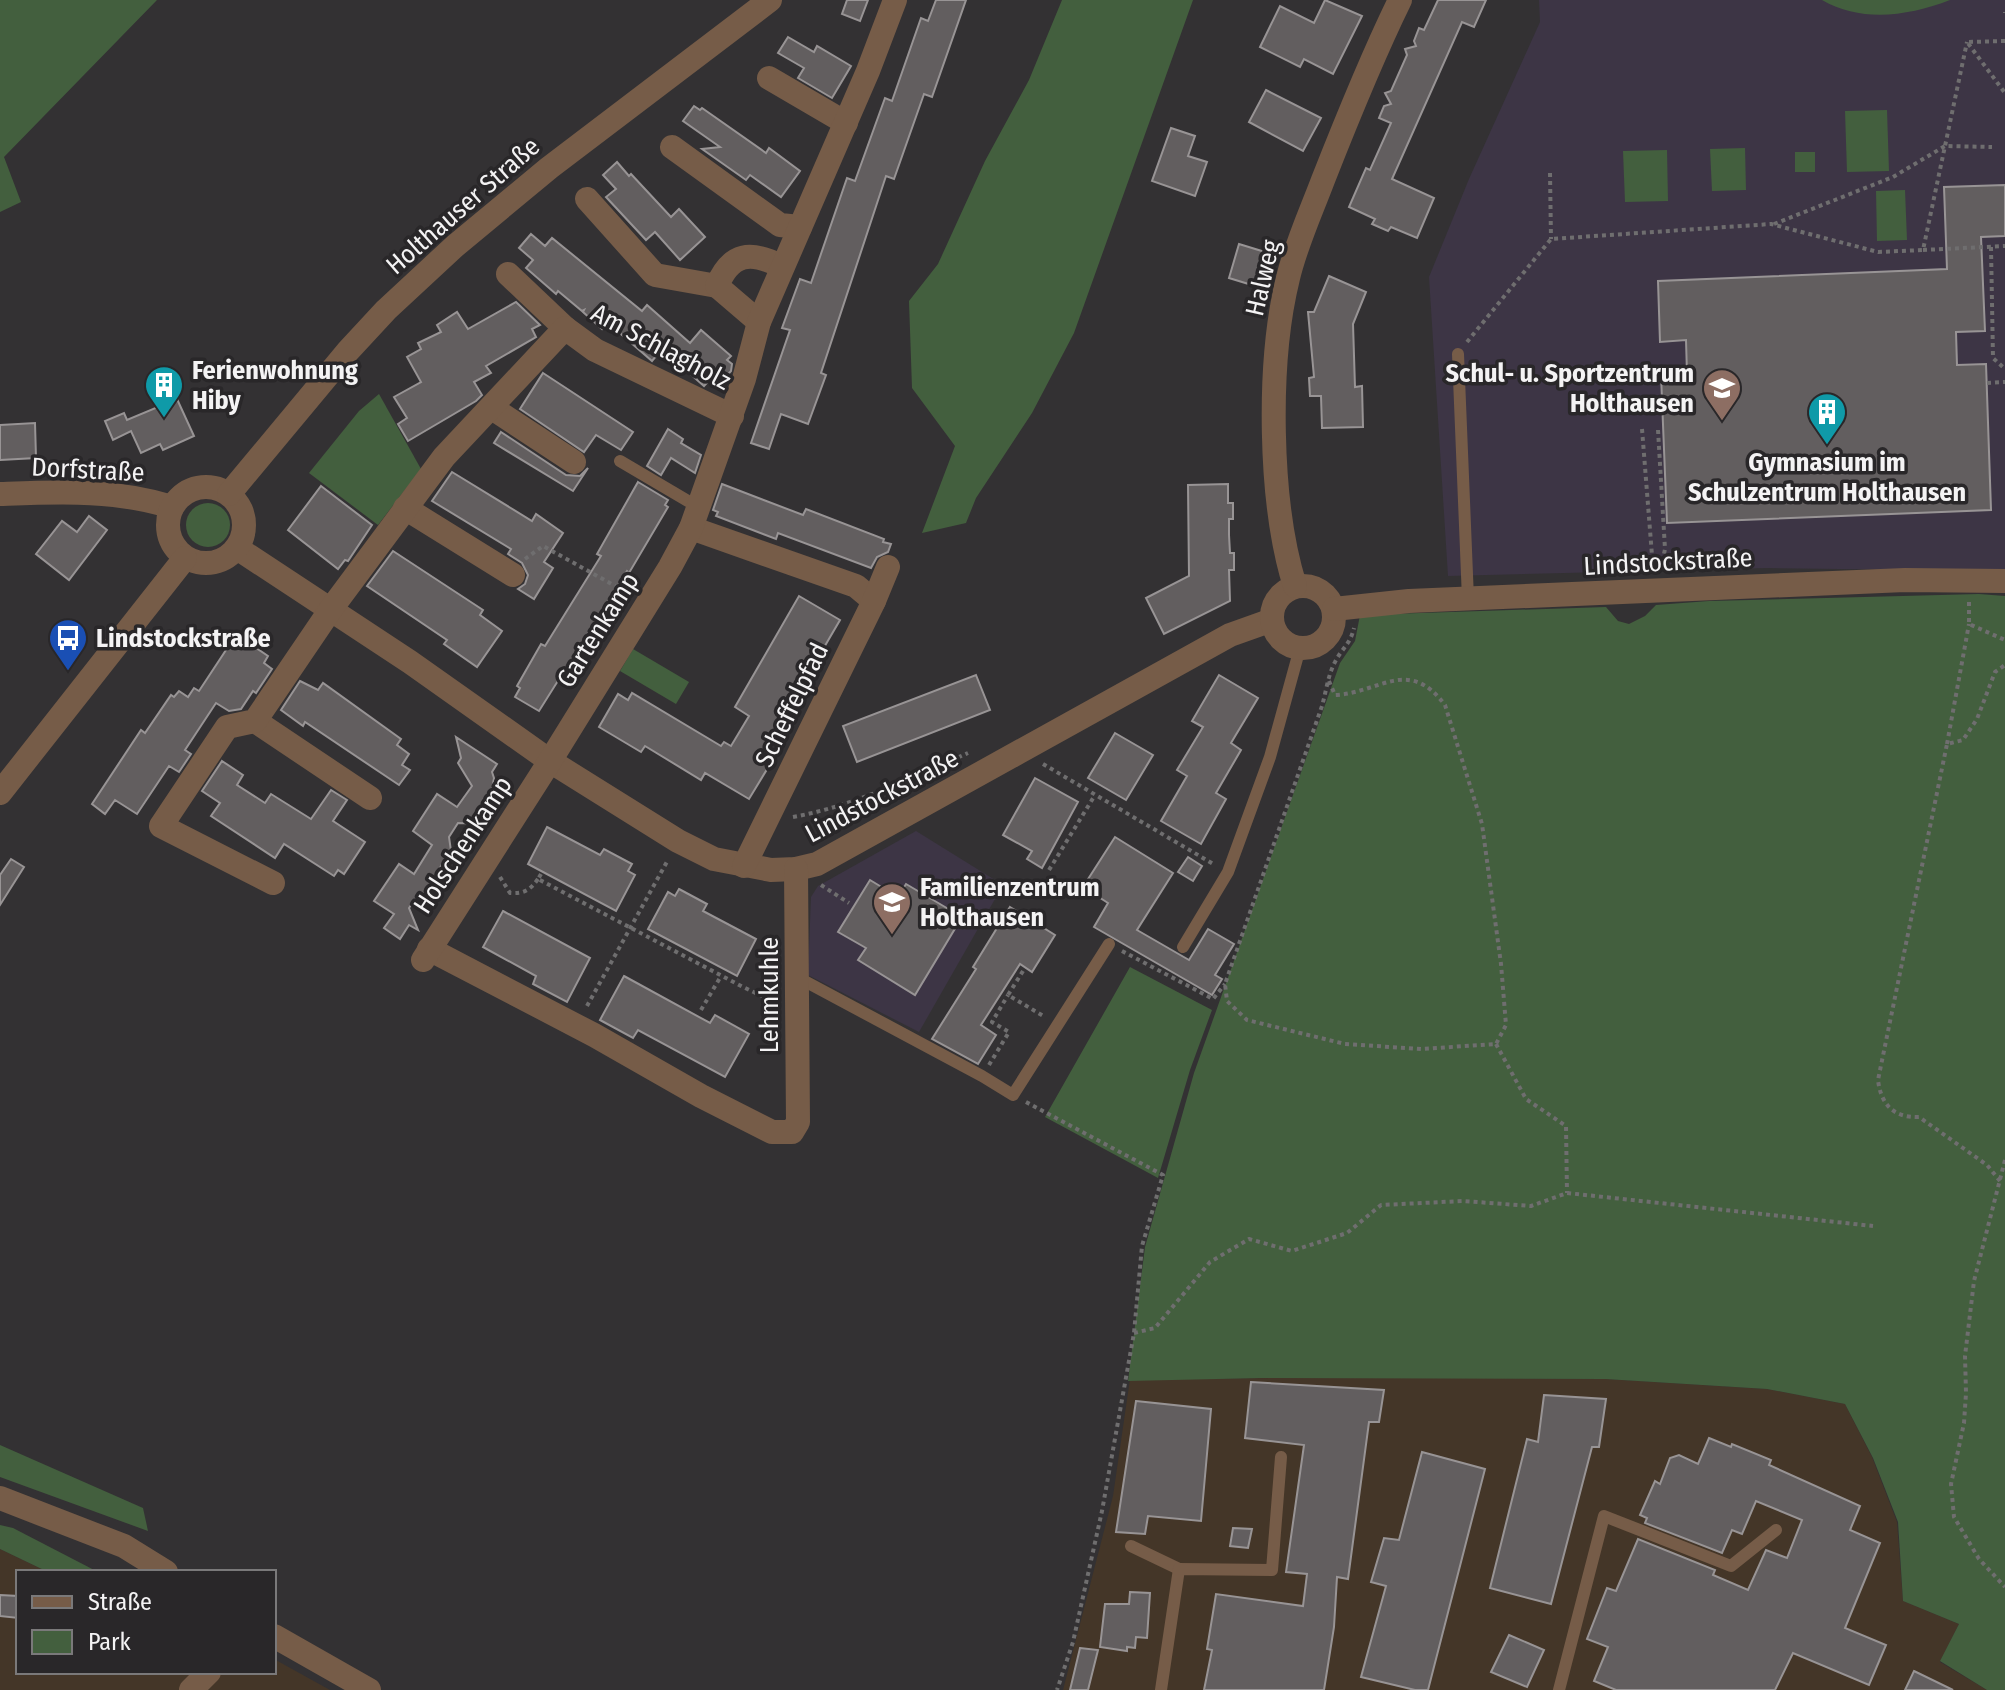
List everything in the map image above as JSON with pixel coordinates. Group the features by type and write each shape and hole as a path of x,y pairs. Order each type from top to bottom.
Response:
{"street":[{"name":"Holthauser Straße","path":"229,494 348,351 436,263 549,168 770,0"},
{"name":"Gartenkamp","path":"550,761 647,603 694,518 732,416 759,322 846,123 895,0"},
{"name":"Halweg","path":"1295,586 1286,559 1280,520 1274,445 1281,314 1288,276 1301,239 1352,105 1400,0"},
{"path":"769,78 846,123"},
{"path":"672,147 780,225 800,227"},
{"path":"587,199 655,275 717,286 759,322"},
{"path":"717,286 724,270 745,256 759,255 781,266"},
{"name":"Am Schlagholz","path":"508,274 565,328 595,350 732,416"},
{"name":"Am Schlagholz","path":"255,721 331,609 444,457 565,328"},
{"path":"492,408 574,462"},
{"path":"209,486 229,494 237,501 245,520 237,548 219,562 207,564 185,558 169,535 172,507 179,498 198,487 209,486"},
{"name":"Dorfstraße","path":"0,494 101,493 125,495 172,507"},
{"path":"405,508 513,575"},
{"path":"694,518 856,586 874,601"},
{"name":"Lindstockstraße","path":"237,548 331,609 550,761 678,841 714,859 771,870 817,864 1230,635 1272,620"},
{"path":"0,793 185,558"},
{"name":"Scheffelpfad","path":"744,866 888,567"},
{"name":"Lindstockstraße","path":"1334,609 1656,590 2005,581"},
{"path":"1307,585 1324,592 1334,609 1335,620 1328,637 1311,648 1289,645 1278,636 1272,620 1274,604 1284,592 1295,586 1307,585"},
{"path":"273,883 161,826 227,727 255,721 370,798"},
{"name":"Holschenkamp","path":"550,761 426,955 576,1026"},
{"name":"Lehmkuhle","path":"576,1026 772,1132 792,1132 798,1122 796,869"},
{"path":"0,1498 124,1546 157,1569"},
{"path":"276,1637 369,1690"},
{"path":"191,1690 207,1674"}],"lane":[{"path":"1458,354 1468,599"},
{"path":"620,461 694,518"},
{"path":"1183,947 1228,872 1270,757 1300,648"},
{"path":"797,985 982,1076 1013,1095 1109,944"},
{"path":"1131,1546 1179,1569 1272,1570 1281,1457"},
{"path":"1559,1690 1604,1516 1731,1566 1776,1530"},
{"path":"1161,1690 1179,1569"}],"path":[{"path":"1967,42 2005,41"},
{"path":"1967,42 2005,93"},
{"path":"1923,250 1967,42"},
{"path":"1551,239 1771,224 1893,177 1945,146 1992,147"},
{"path":"1458,354 1551,239 1550,173"},
{"path":"1771,224 1878,252 2005,246"},
{"path":"1991,247 1993,358 2005,369"},
{"path":"1987,383 2005,382"},
{"path":"1642,429 1650,550 1656,590"},
{"path":"1656,590 1665,549 1658,430"},
{"path":"513,575 529,553 543,546 647,603"},
{"path":"1971,580 1969,624 1947,744 1878,1080 1880,1095 1892,1112 1907,1118 1919,1117 1987,1165 2000,1181"},
{"path":"1109,944 1213,999 1225,984 1335,661 1350,643 1359,606"},
{"path":"1969,624 2005,640"},
{"path":"1947,744 1963,740 1977,719 1995,672 2005,665"},
{"path":"1329,681 1335,695 1345,695 1395,680 1413,681 1433,688 1445,705 1482,824 1506,1025 1496,1044"},
{"path":"766,821 847,803 977,748"},
{"path":"1023,752 1228,872"},
{"path":"1049,870 1095,795"},
{"path":"576,1026 678,841"},
{"path":"494,850 502,884 510,893 521,894 532,888 540,876 630,929 762,996 797,985"},
{"path":"982,1076 1009,1032 992,1022 1023,971"},
{"path":"701,1010 721,976"},
{"path":"1225,984 1227,1001 1247,1020 1345,1044 1421,1049 1496,1044"},
{"path":"1008,995 1058,1024"},
{"path":"1496,1044 1526,1099 1566,1126 1567,1193"},
{"path":"1013,1095 1163,1175 1142,1246 1134,1333 1102,1511 1073,1642 1057,1690"},
{"path":"2005,1160 1974,1281 1965,1356 1964,1423 1951,1484 1954,1517 1979,1559 2005,1587"},
{"path":"1134,1333 1155,1328 1210,1262 1249,1239 1292,1251 1347,1233 1381,1205 1463,1201 1531,1206 1567,1193 1873,1226"}],"shaded area":[{"name":"Schul- u. Sportzentrum Holthausen","path":"1539,0 2005,0 2005,571 1767,568 1448,576 1429,277 1469,179 1540,22"},
{"name":"Familienzentrum Holthausen","path":"916,831 1003,885 919,1032 808,975 811,897 818,886"},
{"path":"1130,1379 1606,1379 1767,1389 1845,1404 1872,1457 1897,1522 1903,1601 1959,1624 1940,1662 1987,1690 1063,1690 1113,1496"},
{"path":"0,1549 44,1570 16,1570 16,1674 276,1674 276,1660 330,1690 0,1690"}],"green space":[{"path":"0,0 157,0 4,157 21,202 0,212"},
{"path":"1062,0 1193,0 1074,333 1032,413 976,498 966,523 922,533 955,446 912,388 909,301 938,264 985,161 1029,80"},
{"path":"1822,0 1950,0 1918,10 1885,15 1853,12"},
{"path":"1887,110 1889,171 1847,172 1845,111"},
{"path":"1745,148 1746,190 1712,191 1710,149"},
{"path":"1667,150 1668,201 1625,202 1623,151"},
{"path":"1795,152 1815,152 1815,172 1795,172"},
{"path":"1905,190 1907,240 1877,241 1876,191"},
{"path":"379,394 421,469 378,525 309,473 359,411"},
{"path":"208,503 224,509 230,525 224,541 208,547 192,541 186,525 192,509"},
{"path":"1979,594 2005,596 2005,1690 1987,1690 1940,1661 1959,1624 1903,1601 1898,1522 1873,1458 1845,1404 1767,1389 1605,1379 1262,1378 1128,1381 1145,1247 1194,1073 1340,663 1355,641 1360,615 1606,607 1618,621 1629,624 1645,616 1656,605"},
{"path":"633,649 689,682 676,704 620,671"},
{"path":"1130,967 1212,1010 1190,1070 1158,1178 1045,1117"},
{"path":"0,1445 143,1508 148,1531 0,1477"},
{"path":"0,1525 13,1528 94,1570 44,1570 0,1549"}],"building":[{"path":"847,0 868,0 860,21 842,14"},
{"path":"936,0 966,0 932,97 924,94 894,179 886,176 821,373 826,375 808,424 781,414 769,449 751,443 790,330 782,328 800,279 811,283 847,178 855,181 885,98 892,101 921,18 928,21"},
{"path":"1325,0 1362,16 1333,74 1304,59 1300,67 1260,47 1280,6 1314,23"},
{"path":"1438,0 1486,0 1474,27 1462,22 1392,179 1434,198 1417,238 1391,227 1388,231 1372,224 1375,219 1349,207 1391,123 1379,118 1384,106 1391,104 1385,93 1391,91 1407,55 1405,49 1416,46 1414,41 1419,28 1424,30"},
{"path":"788,37 814,52 817,46 851,66 832,98 798,78 804,68 778,53"},
{"path":"1266,90 1321,118 1303,151 1249,122"},
{"path":"694,106 700,110 702,108 766,153 769,148 800,171 781,197 750,175 746,180 702,149 720,147 683,121"},
{"path":"1171,128 1195,136 1188,156 1207,162 1195,196 1152,181"},
{"path":"617,162 671,217 679,209 705,237 680,260 655,232 646,240 606,197 616,189 603,175"},
{"name":"Gymnasium im Schulzentrum Holthausen","path":"2005,185 2005,236 1981,237 1985,331 1956,332 1957,365 1986,364 1991,510 1667,523 1661,375 1687,374 1686,340 1660,342 1658,281 1947,269 1944,187"},
{"path":"531,234 545,246 552,238 642,311 647,305 690,343 701,330 731,356 727,360 732,364 731,371 722,381 715,374 704,386 662,349 652,361 607,322 602,329 584,310 558,291 556,294 526,268 533,260 519,248"},
{"path":"1239,244 1265,252 1255,286 1229,278"},
{"path":"1329,276 1366,292 1353,324 1355,387 1362,386 1363,427 1322,428 1321,396 1310,396 1309,378 1314,377 1308,312 1314,312"},
{"path":"516,302 540,325 532,329 536,337 486,366 491,373 474,382 482,395 476,401 408,441 398,424 407,418 394,397 421,382 407,357 421,349 418,343 441,332 437,325 457,312 468,329"},
{"path":"543,373 633,432 621,450 596,435 584,452 520,409"},
{"name":"Ferienwohnung Hiby","path":"177,399 194,436 163,450 160,444 141,453 131,431 113,440 105,421 124,413 127,420"},
{"path":"35,423 36,458 0,460 0,425"},
{"path":"668,429 683,439 681,443 701,455 695,473 671,458 661,475 647,466"},
{"path":"501,432 566,475 580,476 588,468 573,491 494,443"},
{"path":"452,472 532,521 536,514 563,533 544,562 553,568 534,599 518,589 525,584 528,575 522,563 508,554 511,549 432,501"},
{"path":"638,482 668,500 665,505 668,507 539,711 515,697 520,688 517,686 541,644 545,646 601,556 597,554"},
{"path":"722,484 803,515 806,509 884,539 883,542 891,544 888,552 877,557 871,568 778,533 776,539 716,516 718,512 713,510"},
{"path":"1228,484 1228,503 1233,503 1233,519 1229,519 1230,553 1234,553 1234,570 1229,570 1230,601 1164,634 1146,598 1189,576 1188,485"},
{"path":"321,486 372,525 348,561 345,560 338,569 288,530"},
{"path":"89,516 107,530 69,580 36,554 62,521 77,532"},
{"path":"393,551 483,610 480,615 502,631 477,667 444,644 447,640 367,586"},
{"path":"799,596 840,620 812,668 816,670 760,761 769,766 749,799 705,773 701,780 645,746 641,752 599,727 618,694 628,700 632,693 721,746 724,742 731,746 749,716 735,707"},
{"path":"240,637 268,656 264,663 272,669 256,693 253,691 241,709 229,711 216,703 185,750 191,754 179,772 169,766 137,814 115,800 105,814 92,804 141,730 145,733 171,695 174,697 179,691 188,697 194,688 199,691 232,641 235,643"},
{"path":"976,675 990,710 857,762 843,726"},
{"path":"1219,675 1258,698 1231,743 1241,750 1216,793 1226,799 1201,844 1161,821 1187,776 1177,770 1203,727 1192,721"},
{"path":"300,681 318,690 323,683 401,739 397,745 409,754 402,765 410,770 399,785 305,722 303,726 281,710"},
{"path":"1115,733 1153,755 1126,800 1088,778"},
{"path":"456,737 497,764 492,772 492,790 473,818 483,824 458,823 449,837 452,858 447,855 439,870 444,873 436,885 418,895 409,908 418,930 409,925 400,939 384,928 394,914 374,901 399,864 414,874 432,845 413,831 437,794 457,807 472,786 458,763 461,758"},
{"path":"222,761 243,775 237,785 265,803 271,794 311,819 331,790 347,800 333,821 365,842 344,874 338,870 334,876 284,844 275,858 211,816 220,803 202,791"},
{"path":"1035,778 1078,802 1042,868 1027,859 1032,851 1003,835"},
{"path":"547,827 600,855 604,849 632,864 628,871 635,875 616,911 528,864"},
{"path":"1115,837 1173,873 1137,930 1189,960 1208,929 1234,944 1215,975 1222,979 1212,995 1094,927 1108,903 1083,887"},
{"path":"1188,857 1202,866 1193,881 1178,872"},
{"path":"11,859 24,867 0,905 0,875"},
{"path":"870,880 898,897 906,884 962,917 915,995 858,960 866,948 838,932"},
{"path":"679,889 707,904 703,911 756,939 737,976 648,929 668,892 675,896"},
{"path":"1010,907 1055,935 1032,972 1020,964 981,1025 996,1035 978,1064 932,1039"},
{"path":"503,911 590,958 567,1002 533,984 536,976 483,947"},
{"path":"624,976 710,1023 715,1015 749,1034 725,1077 638,1030 633,1038 600,1020"},
{"path":"1251,1382 1384,1390 1379,1422 1369,1422 1348,1579 1337,1577 1334,1627 1324,1690 1204,1690 1212,1650 1207,1649 1216,1594 1303,1606 1307,1574 1286,1572 1304,1445 1245,1438"},
{"path":"1544,1395 1606,1399 1599,1447 1592,1447 1551,1604 1490,1588 1527,1439 1538,1442"},
{"path":"1136,1401 1211,1409 1201,1521 1148,1516 1145,1534 1116,1532"},
{"path":"1709,1438 1771,1460 1769,1465 1860,1506 1850,1530 1880,1543 1845,1628 1886,1645 1869,1685 1793,1653 1775,1690 1616,1690 1594,1681 1608,1647 1587,1639 1607,1588 1616,1591 1638,1539 1715,1570 1713,1575 1748,1590 1766,1550 1787,1558 1802,1520 1756,1501 1742,1534 1732,1530 1722,1553 1645,1523 1647,1518 1640,1515 1655,1481 1660,1484 1670,1458 1679,1455 1698,1464"},
{"path":"1422,1452 1485,1469 1428,1690 1415,1690 1361,1677 1386,1586 1371,1582 1384,1538 1399,1540"},
{"path":"1233,1528 1252,1529 1248,1548 1230,1546"},
{"path":"1130,1592 1150,1593 1147,1638 1136,1637 1135,1648 1127,1647 1127,1651 1100,1647 1105,1604 1129,1604"},
{"path":"0,1595 16,1596 16,1618 0,1616"},
{"path":"1509,1635 1544,1650 1527,1687 1491,1672"},
{"path":"1080,1648 1098,1650 1088,1690 1070,1690"},
{"path":"1914,1671 1953,1690 1905,1690"}],"place":[{"name":"Ferienwohnung Hiby","path":"164,419"},
{"name":"Schul- u. Sportzentrum Holthausen","path":"1722,422"},
{"name":"Gymnasium im Schulzentrum Holthausen","path":"1827,446"},
{"name":"Lindstockstraße","path":"68,672"},
{"name":"Familienzentrum Holthausen","path":"892,936"}]}
